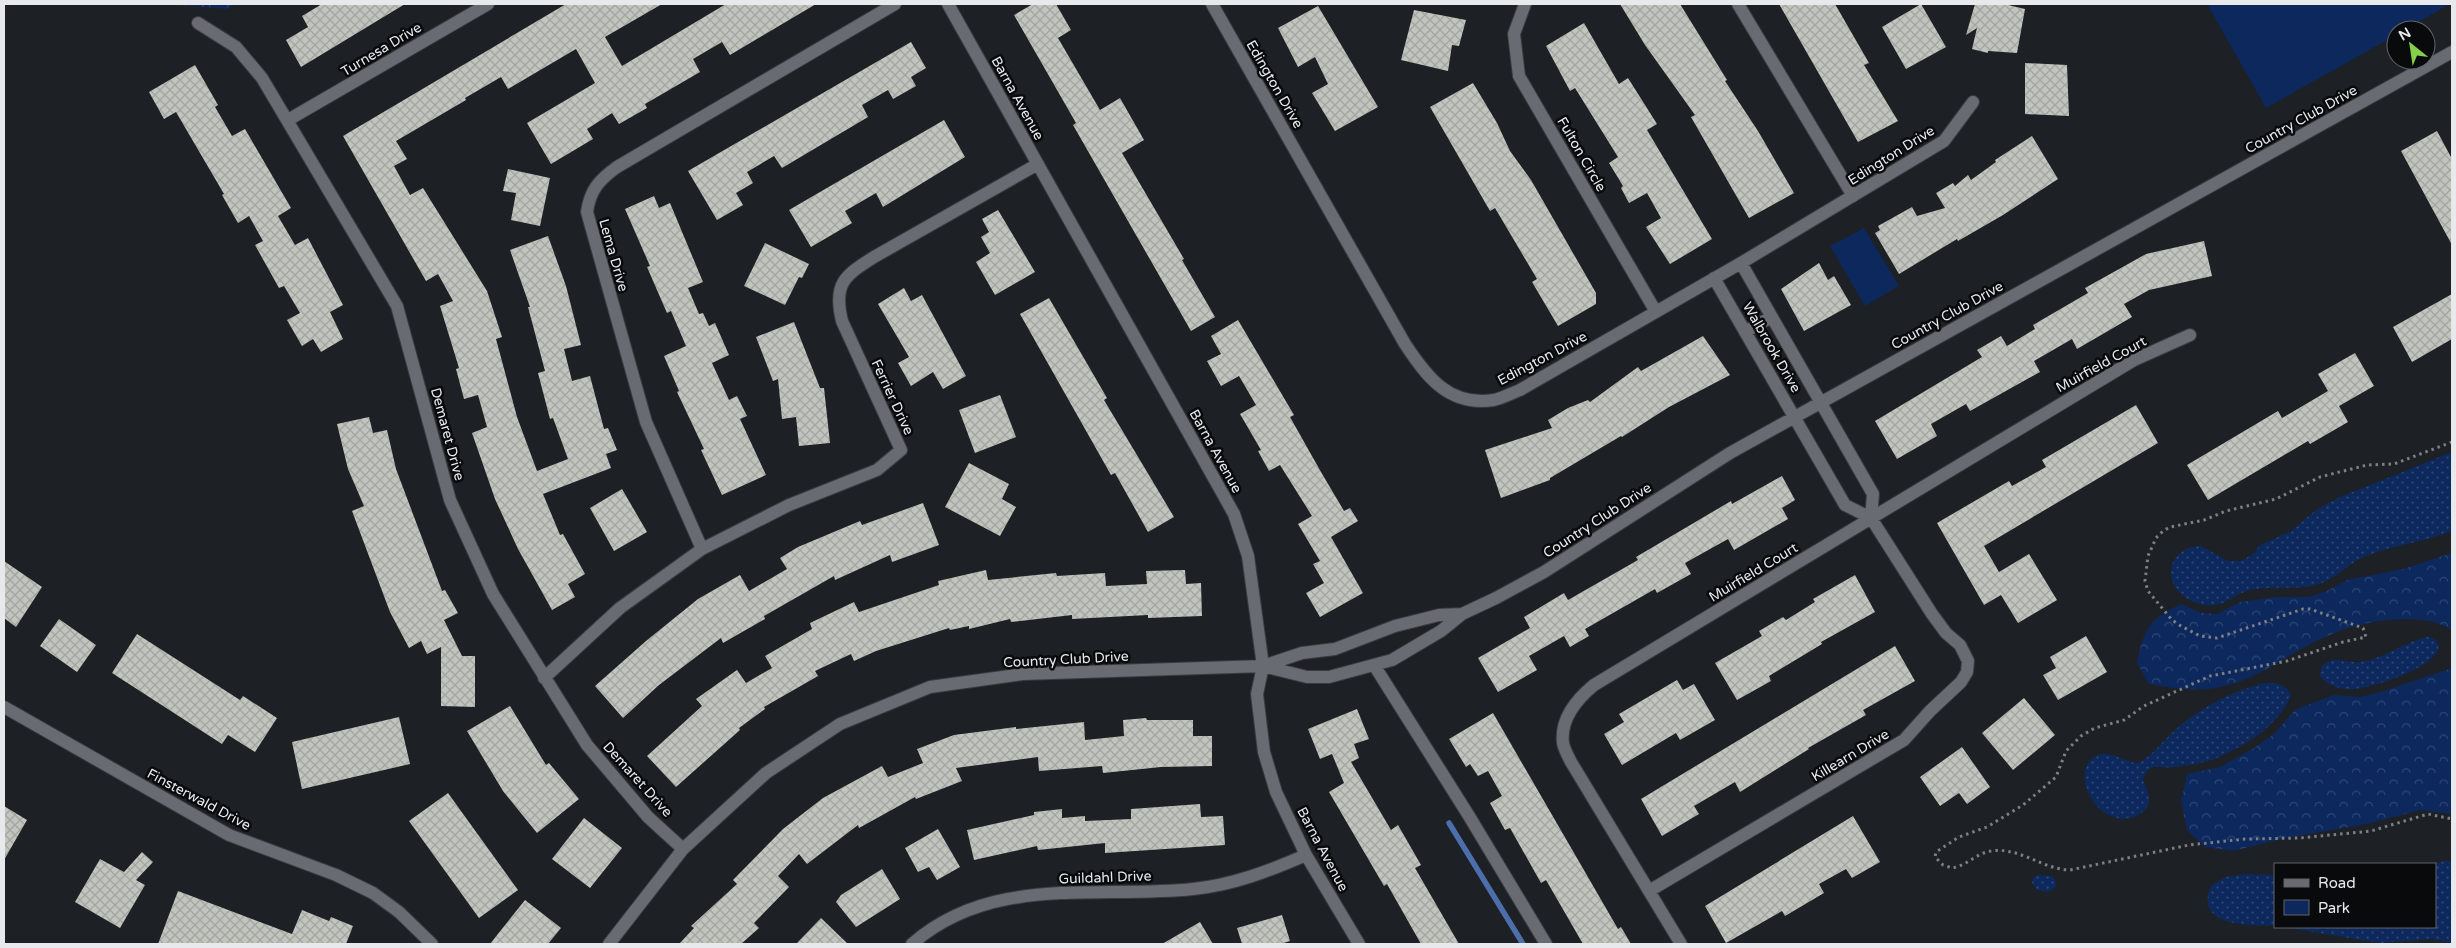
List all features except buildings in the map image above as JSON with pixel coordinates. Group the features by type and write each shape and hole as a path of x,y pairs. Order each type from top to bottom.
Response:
{"street":[{"name":"Turnesa Drive","path":"288,120 488,4"},
{"name":"Lema Drive","path":"702,549 646,422 587,212 589,198 598,181 617,167 895,4"},
{"name":"Barna Avenue","path":"948,4 1234,514 1248,556 1263,666 1257,694 1264,752 1276,792 1306,855 1359,944"},
{"name":"Edington Drive","path":"1212,4 1405,344 1426,376 1445,392 1467,399 1494,400 1520,390 1741,263 1944,141 1973,102"},
{"name":"Fulton Circle","path":"1525,4 1514,34 1519,76 1656,312"},
{"path":"1738,4 1853,196"},
{"name":"Demaret Drive","path":"198,23 236,47 262,78 397,306 450,500 492,594 587,744 648,817 683,849"},
{"name":"Country Club Drive","path":"609,944 683,849 766,773 840,724 930,687 1022,674 1263,666 1306,677 1330,677 1392,660 1441,632 1462,614 1544,572 1730,453 2452,52"},
{"name":"Ferrier Drive","path":"544,678 620,608 702,549 789,505 877,470 901,450 842,321 838,301 842,282 856,268 874,257 1038,164"},
{"name":"Walbrook Drive","path":"1741,263 1820,402"},
{"name":"Walbrook Drive","path":"1714,278 1845,505 1871,518"},
{"path":"1746,332 1771,317"},
{"name":"Muirfield Court","path":"1680,944 1571,762 1563,743 1565,721 1576,700 1594,685 2134,360 2190,336"},
{"path":"1820,402 1873,494 1871,518"},
{"name":"Killearn Drive","path":"1649,891 1904,740 1930,711 1962,682 1967,672 1968,661 1960,645 1946,633 1932,614 1871,518"},
{"name":"Country Club Drive","path":"1263,666 1302,653 1334,649 1395,626 1430,617 1462,614"},
{"path":"1374,665 1469,816 1546,944"},
{"name":"Finsterwald Drive","path":"4,707 229,836 336,875 373,893 399,912 432,944"},
{"name":"Guildahl Drive","path":"912,944 926,932 962,911 996,902 1039,894 1194,889 1257,876 1306,855"}],"path":[{"path":"2452,442 2394,464 2367,465 2320,477 2276,499 2226,511 2204,520 2170,527 2163,531 2156,538 2148,556 2145,581 2148,591 2172,620 2190,631 2210,638 2217,638 2296,610 2310,609 2363,628 2366,638 2343,642 2287,661 2210,676 2144,706 2124,720 2095,728 2081,736 2066,751 2056,777 2023,805 1987,827 1958,836 1936,852 1935,857 1937,861 1952,868 1985,852 2011,851 2053,868 2070,870 2190,845 2371,830 2428,814 2452,819"}],"green space":[{"path":"165,4 235,4 227,9"},
{"path":"2207,4 2450,4 2422,20 2386,20 2386,41 2266,108"},
{"path":"1864,228 1899,286 1865,306 1830,246"},
{"path":"2452,452 2452,531 2364,557 2333,577 2313,586 2256,589 2243,592 2216,605 2192,601 2180,593 2174,585 2171,577 2173,562 2177,556 2192,547 2201,546 2228,561 2241,561 2253,554 2260,545 2291,531 2316,510 2340,497"},
{"path":"2452,553 2452,631 2436,623 2418,619 2365,623 2327,636 2249,678 2209,689 2179,689 2149,684 2137,663 2142,642 2150,626 2170,609 2181,604 2202,613 2217,614 2240,602 2276,597 2309,597 2327,591 2347,580 2403,569"},
{"path":"2427,637 2434,639 2439,645 2436,653 2429,661 2390,680 2356,689 2346,689 2327,683 2320,676 2321,667 2331,661 2361,662 2370,660 2410,642"},
{"path":"2452,668 2452,814 2420,810 2367,824 2286,838 2233,851 2205,847 2187,830 2181,801 2187,774 2220,767 2254,748 2274,734 2295,710 2304,706 2334,695 2359,697 2381,692"},
{"path":"2266,683 2281,685 2291,695 2279,716 2250,741 2207,761 2191,765 2149,769 2143,778 2149,794 2149,803 2146,809 2138,815 2123,819 2109,815 2098,807 2090,795 2085,782 2085,770 2091,760 2106,754 2138,763 2153,752 2175,730 2206,707 2241,690"},
{"path":"2452,861 2452,943 2431,939 2380,943 2289,928 2436,928 2436,863"},
{"path":"2247,874 2274,875 2274,926 2239,924 2217,916 2210,909 2208,899 2211,886 2225,877"},
{"path":"2038,875 2052,876 2056,882 2056,887 2048,892 2037,890 2032,883 2033,878"}],"waterway":[{"path":"1449,823 1523,944"}]}
